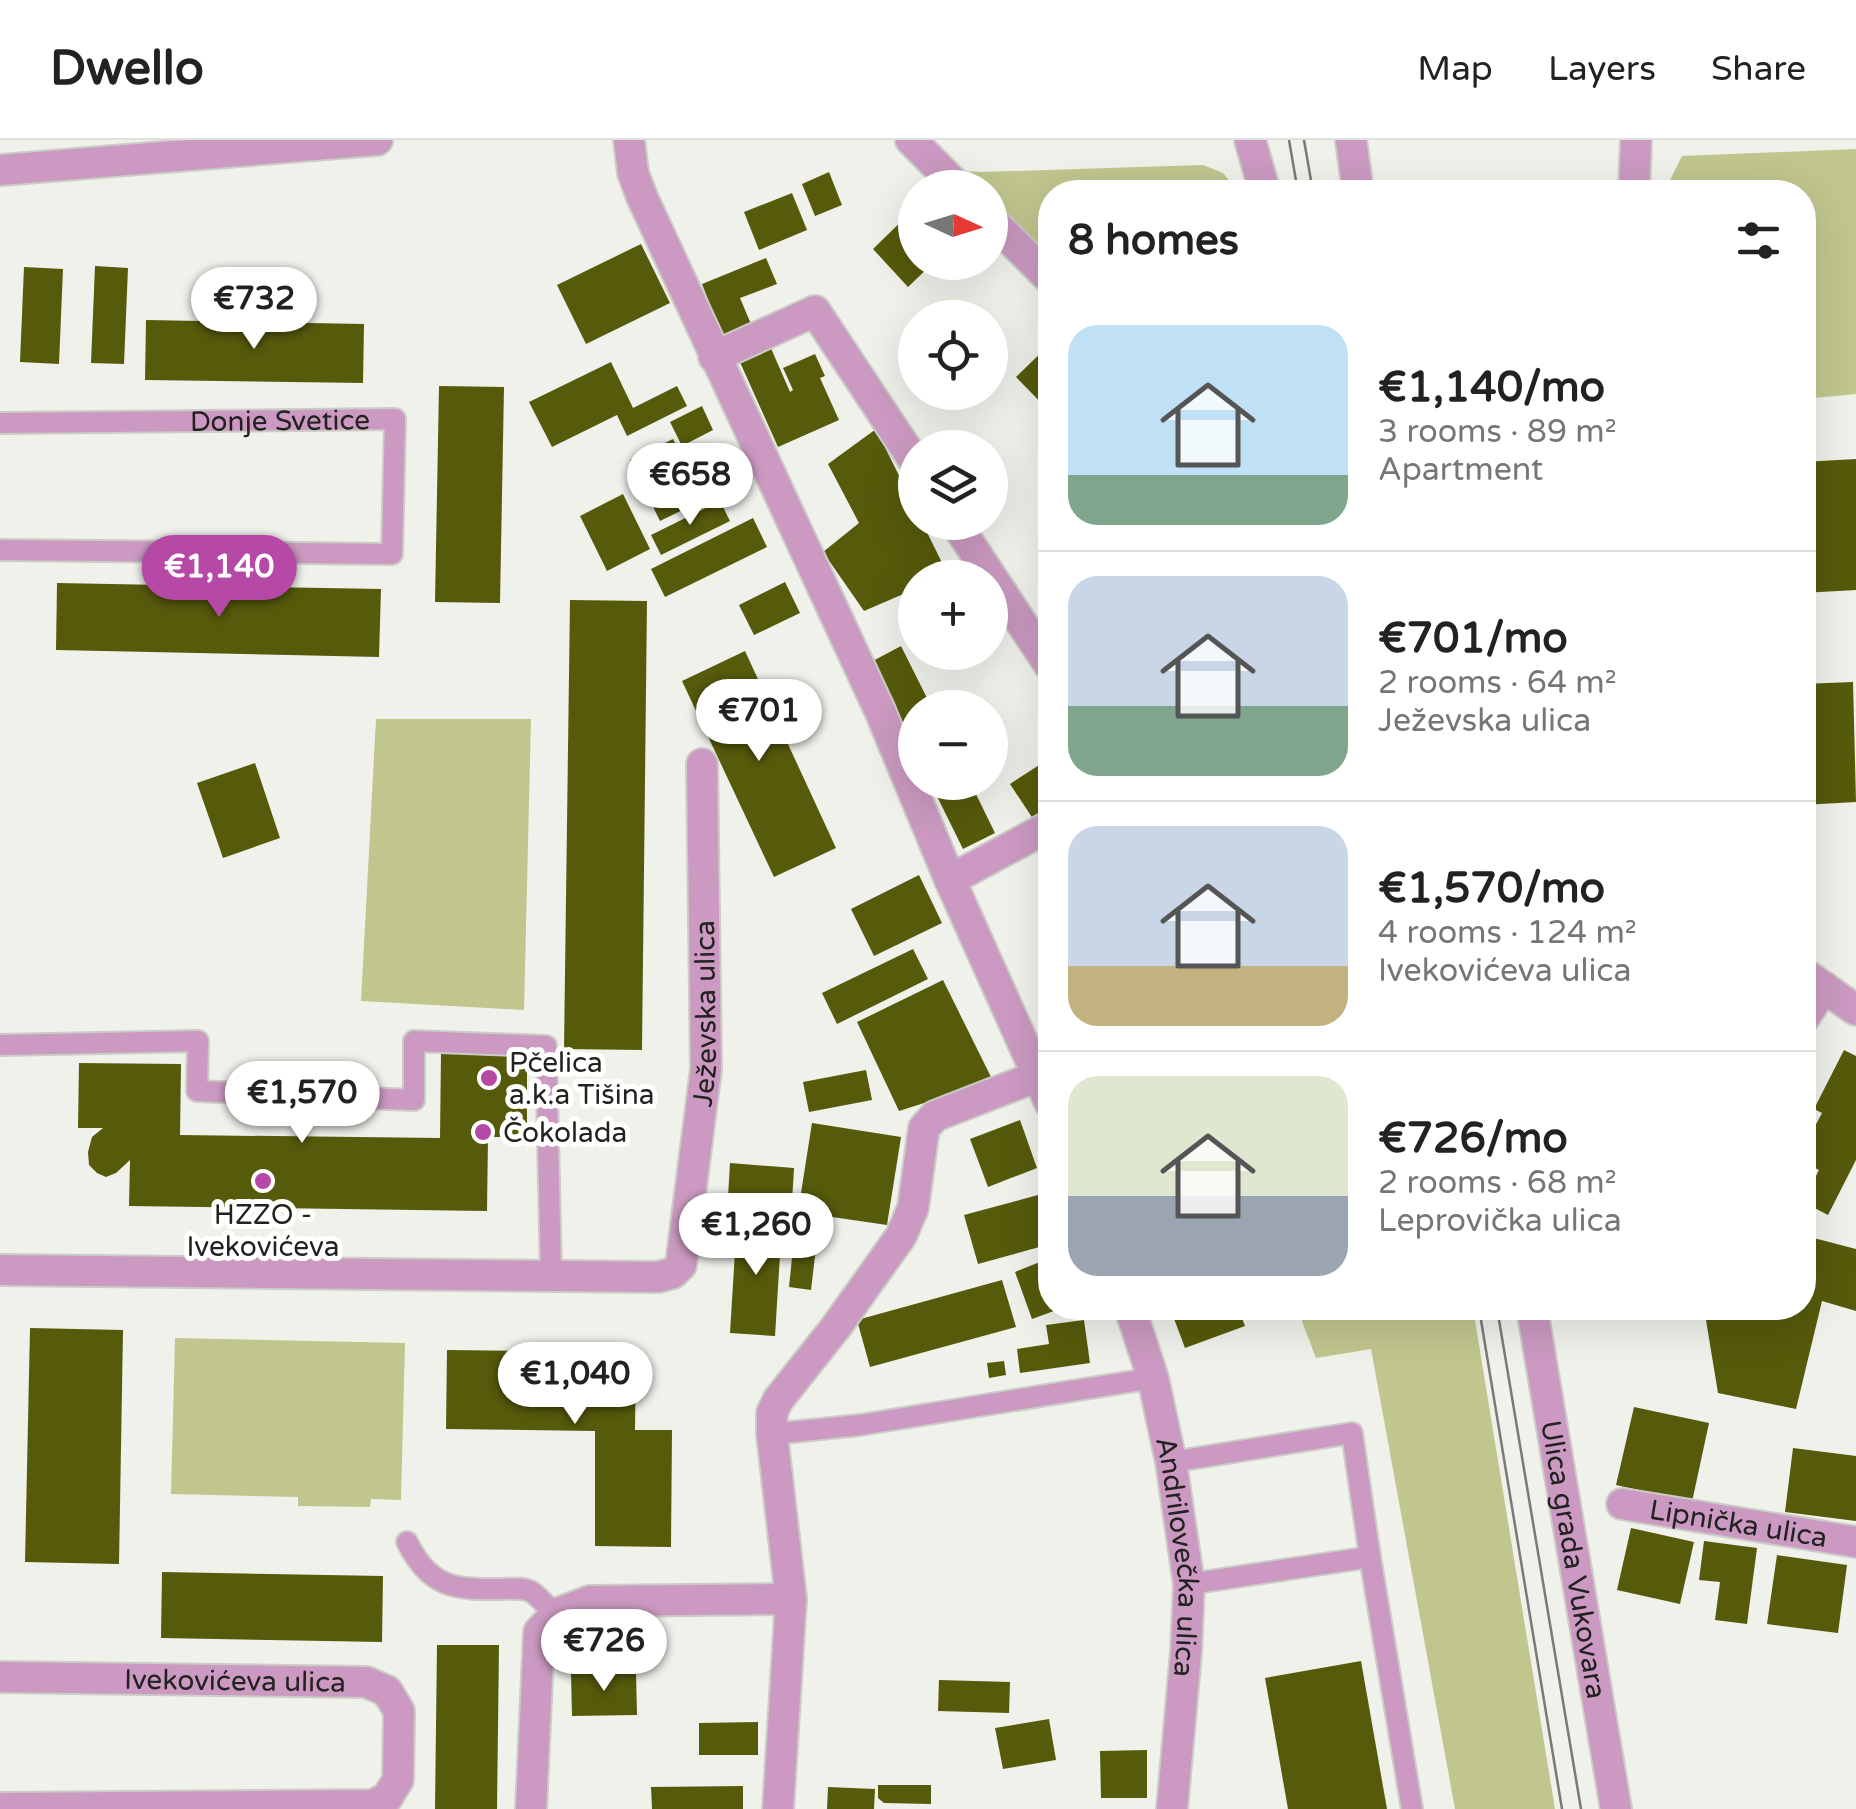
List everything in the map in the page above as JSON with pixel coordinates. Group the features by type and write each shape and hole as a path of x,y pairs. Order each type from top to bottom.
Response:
{"street":[{"path":"0,170 193,147 377,140"},
{"path":"629,140 642,197 880,711 1038,1076"},
{"path":"911,140 941,170"},
{"path":"1250,140 1262,180"},
{"path":"1351,140 1356,180"},
{"path":"1634,180 1636,140"},
{"path":"1008,237 1038,267"},
{"path":"714,356 816,311 898,436"},
{"path":"967,540 1038,648"},
{"name":"Ježevska ulica","path":"552,1276 658,1278 681,1265 706,1069 702,764"},
{"path":"950,880 1038,832"},
{"path":"1816,982 1856,1010"},
{"path":"778,1809 791,1599 772,1412 901,1236 913,1208 924,1128 936,1116 1038,1090"},
{"path":"0,1270 552,1276"},
{"name":"Andrilovečka ulica","path":"1134,1320 1171,1462 1188,1584 1172,1809"},
{"name":"Ulica grada Vukovara","path":"1534,1320 1616,1809"},
{"name":"Lipnička ulica","path":"1622,1504 1856,1542"},
{"path":"531,1809 539,1632 556,1614 590,1601 791,1599"},
{"name":"Ivekovićeva ulica","path":"0,1677 366,1682 387,1691 400,1711 398,1780 387,1798 373,1805 0,1808"},
{"path":"1177,1777 1192,1809"}],"lane":[{"name":"Donje Svetice","path":"0,423 395,419 392,554 0,550"},
{"path":"0,1045 198,1041 197,1091 414,1100 414,1041 546,1046 552,1276"},
{"path":"772,1434 860,1425 1152,1378"},
{"path":"1171,1462 1352,1433 1412,1809"},
{"path":"407,1542 425,1573 442,1582 472,1590 522,1589 556,1614"},
{"path":"1188,1584 1370,1557"}],"green space":[{"path":"1856,149 1856,394 1816,398 1816,180 1670,180 1682,156"},
{"path":"1203,165 1223,173 1229,180 1038,180 1038,257 1008,226 1008,171"},
{"path":"376,719 531,719 524,1010 361,1001"},
{"path":"1302,1320 1475,1320 1555,1809 1455,1809 1371,1349 1316,1358"},
{"path":"175,1338 405,1343 401,1500 371,1499 370,1507 298,1506 298,1497 171,1494"}],"building":[{"path":"829,172 842,205 815,216 802,184"},
{"path":"792,193 807,230 759,250 744,212"},
{"path":"898,225 898,276 873,249"},
{"path":"641,244 670,303 586,344 557,285"},
{"path":"766,258 777,284 740,298 751,324 722,336 702,284"},
{"path":"95,266 128,268 124,364 91,363"},
{"path":"24,267 63,269 59,364 20,362"},
{"path":"146,320 364,324 363,383 145,380"},
{"path":"770,346 790,392 793,390 783,368 815,354 825,376 820,378 839,420 778,447 739,360"},
{"path":"1038,356 1038,400 1016,377"},
{"path":"611,362 633,408 677,386 687,406 627,436 617,415 552,447 529,402"},
{"path":"439,386 504,387 500,603 435,602"},
{"path":"702,406 713,430 682,446 670,422"},
{"path":"876,429 898,474 898,540 931,540 941,560 898,560 898,596 864,611 823,552 859,523 828,464"},
{"path":"673,439 703,500 660,521 630,460"},
{"path":"1856,459 1856,590 1816,592 1816,461"},
{"path":"623,494 650,549 607,571 580,516"},
{"path":"720,501 730,521 661,555 651,535"},
{"path":"753,518 767,547 665,597 651,569"},
{"path":"785,582 800,613 754,635 739,605"},
{"path":"57,583 381,589 379,657 56,650"},
{"path":"570,600 647,601 642,1050 564,1049"},
{"path":"898,648 898,670 913,670 923,690 898,690 898,720 869,663"},
{"path":"745,651 836,848 774,877 682,681"},
{"path":"1853,682 1856,802 1816,804 1816,683"},
{"path":"255,763 280,838 223,858 197,783"},
{"path":"1038,766 1038,826 1010,784"},
{"path":"939,800 979,800 995,833 963,849"},
{"path":"919,875 942,923 874,956 851,909"},
{"path":"913,949 928,979 837,1024 822,993"},
{"path":"943,980 993,1081 899,1111 857,1022"},
{"path":"1844,1050 1856,1056 1856,1160 1828,1215 1816,1209 1816,1124 1822,1113 1816,1105"},
{"name":"Čokolada","path":"441,1053 527,1054 527,1137 488,1137 487,1211 129,1206 130,1160 106,1177 97,1173 89,1165 88,1152 92,1137 103,1128 78,1128 79,1063 181,1064 180,1135 440,1138"},
{"path":"866,1070 872,1100 809,1112 803,1082"},
{"path":"1020,1120 1037,1168 988,1187 970,1139"},
{"path":"812,1123 901,1137 887,1225 798,1212"},
{"path":"730,1163 794,1168 791,1219 727,1214"},
{"path":"1038,1195 1038,1247 978,1264 964,1215"},
{"path":"737,1219 782,1222 775,1336 730,1333"},
{"path":"796,1219 819,1222 811,1290 789,1287"},
{"path":"1816,1239 1856,1249 1856,1311 1822,1301 1796,1409 1718,1393 1706,1320 1816,1320"},
{"path":"1038,1263 1038,1317 1032,1319 1015,1272"},
{"path":"1002,1280 1016,1327 870,1367 857,1320"},
{"path":"1084,1320 1090,1363 1020,1373 1017,1349 1049,1344 1046,1325"},
{"path":"1174,1320 1243,1320 1245,1326 1185,1348"},
{"path":"30,1328 123,1330 119,1564 25,1562"},
{"path":"447,1350 636,1352 635,1430 672,1430 671,1547 595,1546 595,1431 446,1429"},
{"path":"1004,1361 1006,1375 989,1378 987,1363"},
{"path":"1634,1407 1709,1423 1692,1502 1616,1485"},
{"path":"1793,1448 1856,1456 1856,1521 1785,1512"},
{"path":"1631,1528 1694,1542 1680,1604 1617,1590"},
{"path":"1704,1541 1757,1548 1747,1624 1715,1620 1720,1582 1699,1580"},
{"path":"1777,1555 1847,1565 1838,1633 1767,1624"},
{"path":"162,1572 383,1576 382,1642 161,1638"},
{"path":"437,1645 499,1645 497,1809 435,1809"},
{"path":"1361,1661 1387,1809 1288,1809 1265,1678"},
{"path":"636,1672 637,1715 572,1716 571,1673"},
{"path":"939,1680 1010,1682 1009,1713 938,1711"},
{"path":"1049,1719 1056,1760 1003,1769 995,1728"},
{"path":"758,1722 758,1755 699,1755 699,1723"},
{"path":"1147,1750 1147,1798 1101,1798 1100,1751"},
{"path":"878,1785 931,1785 931,1804 884,1803 878,1798"},
{"path":"743,1786 743,1809 652,1809 651,1787"},
{"path":"828,1787 875,1789 874,1809 827,1809"}],"tram line":[{"path":"1289,140 1296,180"},
{"path":"1304,140 1311,180"},
{"path":"1481,1320 1562,1809"},
{"path":"1499,1320 1581,1809"}],"place":[{"name":"Pčelica a.k.a Tišina","path":"489,1078"},
{"name":"Čokolada","path":"483,1132"},
{"name":"HZZO - Ivekovićeva","path":"263,1181"}]}
